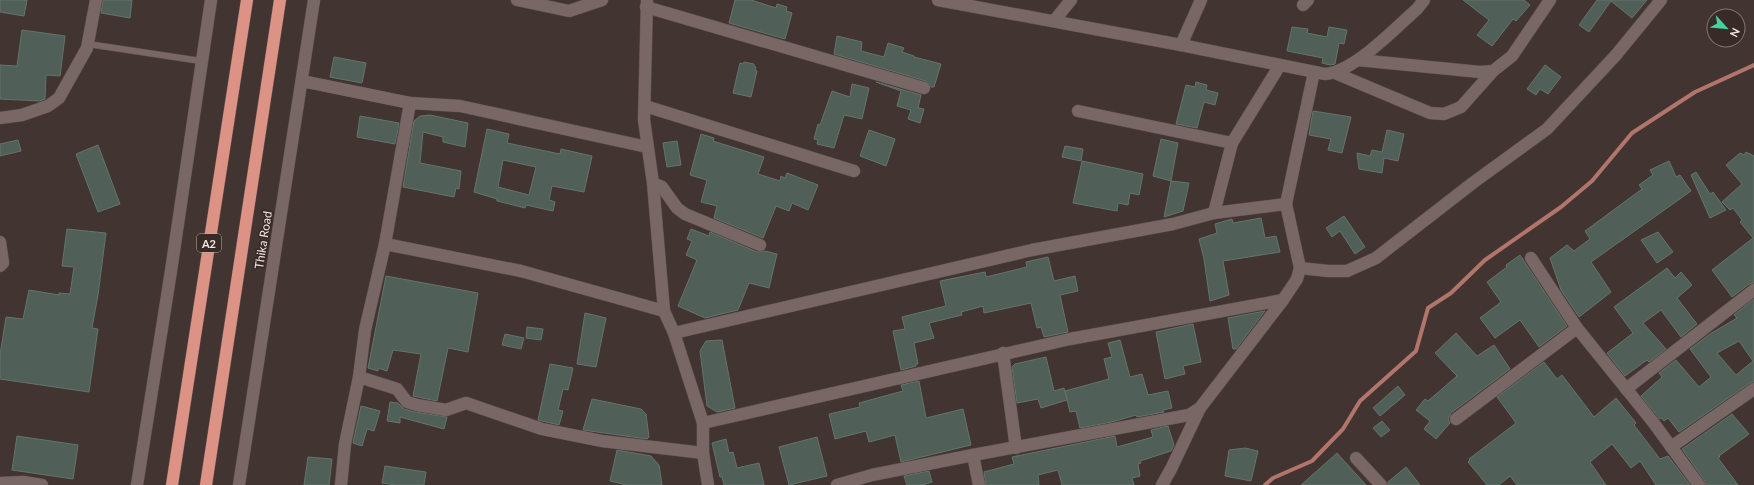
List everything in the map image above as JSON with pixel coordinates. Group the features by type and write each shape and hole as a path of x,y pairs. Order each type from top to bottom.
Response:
{"highway":[{"name":"A2","path":"172,485 246,0"},
{"name":"Thika Road","path":"206,485 280,0"}],"street":[{"path":"0,118 22,115 48,106 59,98 87,48 96,0"},
{"path":"137,485 211,0"},
{"name":"Thika Road","path":"240,485 314,0"},
{"path":"517,0 569,11 602,0"},
{"path":"938,0 953,1 1314,72 1334,73 1430,114 1444,114 1461,107 1493,71 1512,56 1550,0"},
{"path":"1054,21 1071,0"},
{"path":"1181,45 1201,0"},
{"path":"1334,73 1358,60 1417,9 1424,0"},
{"path":"1300,268 1328,271 1347,271 1376,258 1474,182 1547,129 1606,65 1661,0"},
{"path":"708,485 703,453 703,423 674,333 664,311 653,183 644,120 647,4 924,88"},
{"path":"1358,60 1480,72 1493,71"},
{"path":"1214,213 1232,143 1280,65"},
{"path":"1162,485 1200,408 1283,300 1297,278 1300,268 1286,204 1314,72"},
{"path":"302,81 410,104 460,106 647,148"},
{"path":"341,485 345,444 359,377 365,330 386,244 410,104"},
{"path":"645,106 854,171"},
{"path":"1078,111 1232,143"},
{"path":"653,183 662,187 677,208 685,214 760,245"},
{"path":"674,333 1032,250 1173,224 1214,213 1286,204"},
{"path":"0,242 4,263 0,266"},
{"path":"386,244 521,271 664,311"},
{"path":"1531,258 1577,328 1626,389 1699,485"},
{"path":"1626,389 1754,290"},
{"path":"703,423 1003,353 1070,339 1283,300"},
{"path":"1456,419 1577,328"},
{"path":"1003,353 1016,448"},
{"path":"359,377 397,389 407,402 417,405 446,410 466,403 542,429 602,441 703,453"},
{"path":"1671,447 1754,389"},
{"path":"837,485 872,475 1189,415 1200,408"},
{"path":"973,455 979,485"},
{"path":"1356,458 1381,485"},
{"path":"0,483 23,482 42,485"}],"lane":[{"path":"88,44 201,61"}],"building":[{"path":"0,0 27,0 24,16 0,12"},
{"path":"103,0 132,0 130,18 101,13"},
{"path":"735,0 751,0 776,8 777,4 787,7 786,11 792,13 785,39 729,23"},
{"path":"1463,0 1524,0 1530,5 1516,21 1513,19 1492,46 1477,35 1489,20"},
{"path":"1597,0 1647,0 1632,18 1611,1 1589,32 1579,25"},
{"path":"1292,27 1308,29 1307,33 1327,37 1329,27 1347,30 1344,44 1339,43 1335,64 1330,65 1322,63 1323,58 1287,51"},
{"path":"22,30 65,36 60,76 46,75 45,99 40,101 0,99 0,65 17,66"},
{"path":"837,36 862,42 861,51 884,57 888,43 904,48 902,52 914,57 941,64 934,87 931,87 926,81 834,54"},
{"path":"334,57 366,63 362,83 330,77"},
{"path":"744,62 754,64 756,67 755,70 757,71 751,97 733,93 740,63 743,64"},
{"path":"1545,65 1561,77 1548,94 1540,89 1536,95 1527,89"},
{"path":"876,82 921,95 918,108 924,109 920,123 908,119 911,110 897,106 901,91"},
{"path":"1196,82 1207,85 1206,90 1218,93 1215,105 1204,102 1197,128 1176,124 1186,85 1195,87"},
{"path":"852,84 869,88 862,119 844,115 834,148 817,144 818,140 814,139 818,124 820,125 832,91 850,97"},
{"path":"1313,111 1351,117 1342,153 1328,150 1331,139 1309,135"},
{"path":"430,115 468,123 465,147 443,142 443,137 423,132 420,163 461,171 459,189 456,188 454,197 403,187 414,121 420,116"},
{"path":"360,116 399,123 395,144 357,137"},
{"path":"487,129 509,134 507,143 560,154 561,149 592,156 584,192 552,186 549,200 555,202 553,211 526,205 525,208 497,201 497,199 474,192","holes":["503,160 536,167 529,195 498,187"]},
{"path":"869,130 895,139 886,166 860,156"},
{"path":"1387,130 1404,134 1398,161 1384,158 1382,173 1359,169 1357,153 1370,156 1372,150 1382,152"},
{"path":"701,134 714,138 713,141 764,157 758,174 780,181 781,176 785,178 787,173 818,185 808,210 792,203 789,211 776,206 763,238 714,218 717,206 701,202 707,180 690,175"},
{"path":"1161,139 1178,143 1171,181 1153,176"},
{"path":"18,140 21,151 0,156 0,144"},
{"path":"677,141 681,165 667,167 663,143"},
{"path":"98,145 120,204 98,212 76,154"},
{"path":"1065,146 1083,149 1081,161 1062,157"},
{"path":"1746,152 1754,156 1754,283 1749,284 1732,297 1712,270 1753,238 1740,222 1742,220 1733,208 1730,210 1722,202 1742,184 1726,165 1740,153 1744,155"},
{"path":"1082,161 1143,174 1139,195 1130,193 1128,205 1118,203 1117,211 1073,203"},
{"path":"1669,161 1676,177 1680,175 1691,191 1591,262 1611,292 1579,317 1561,290 1550,258 1567,245 1574,251 1590,239 1585,231 1642,189 1639,185 1653,175 1650,170"},
{"path":"1696,172 1710,194 1713,192 1726,210 1710,218 1691,175"},
{"path":"1171,181 1189,183 1183,211 1164,217"},
{"path":"1344,216 1365,247 1355,254 1340,231 1332,237 1326,228"},
{"path":"1261,218 1265,238 1276,236 1280,252 1223,261 1229,295 1210,301 1204,259 1199,239 1217,233 1215,224 1232,219 1233,223"},
{"path":"67,229 106,233 92,328 98,329 89,392 0,379 0,355 6,317 23,319 29,290 59,295 59,293 70,294 74,267 62,266"},
{"path":"691,229 709,236 710,232 757,252 765,251 777,254 769,288 749,283 738,310 705,318 678,306 697,260 686,255 692,241 687,239"},
{"path":"1658,232 1673,252 1657,263 1641,240"},
{"path":"1520,255 1567,326 1539,347 1520,320 1495,338 1480,318 1501,302 1487,282"},
{"path":"1048,257 1054,281 1075,276 1078,291 1060,295 1068,332 1044,337 1041,327 1037,328 1031,303 984,313 983,306 961,312 962,315 929,323 934,338 914,343 918,364 916,364 916,366 901,370 893,331 905,329 902,317 946,306 940,281 985,272 986,277 1027,267 1026,262"},
{"path":"1667,268 1675,278 1681,272 1692,285 1677,298 1697,324 1681,337 1661,310 1643,323 1666,349 1649,362 1647,360 1625,376 1607,353 1633,333 1614,307"},
{"path":"386,276 478,293 468,352 448,348 437,401 413,396 421,354 393,350 387,371 378,368 378,371 368,368"},
{"path":"1754,299 1754,382 1750,383 1679,432 1668,418 1664,421 1662,418 1660,419 1641,396 1662,377 1659,373 1676,360 1699,387 1711,377 1690,349 1710,334 1737,318 1734,315","holes":["1739,341 1753,361 1736,375 1717,353"]},
{"path":"1265,311 1236,349 1233,349 1228,318"},
{"path":"585,313 606,318 596,367 577,364"},
{"path":"1193,324 1201,362 1183,366 1185,374 1165,379 1156,332"},
{"path":"527,327 543,329 541,340 526,338"},
{"path":"1456,333 1477,356 1494,345 1510,369 1451,413 1448,419 1450,423 1436,439 1424,429 1430,421 1416,410 1425,399 1428,401 1457,376 1435,353"},
{"path":"505,334 524,338 521,349 502,345"},
{"path":"722,340 735,408 717,412 707,406 700,351 706,341"},
{"path":"1120,340 1130,377 1142,374 1148,395 1168,391 1172,408 1163,410 1164,412 1137,417 1136,415 1112,422 1080,428 1076,411 1070,412 1065,391 1109,379 1104,359 1112,357 1108,343"},
{"path":"1046,357 1054,391 1064,388 1067,400 1041,408 1038,399 1017,403 1012,367 1015,364"},
{"path":"1544,362 1557,379 1562,375 1594,417 1616,398 1636,423 1634,425 1660,459 1668,456 1690,485 1656,485 1640,461 1631,468 1612,444 1590,462 1606,485 1517,485 1510,476 1499,485 1487,485 1468,462 1470,460 1469,459 1516,423 1497,397"},
{"path":"550,364 573,368 568,390 563,389 558,410 563,411 559,425 538,420"},
{"path":"919,381 926,418 963,409 971,445 901,462 895,435 869,442 866,431 835,439 829,414 860,407 859,403 903,391 901,385"},
{"path":"1398,386 1405,395 1380,416 1373,408"},
{"path":"592,399 641,409 646,414 649,437 647,439 583,430"},
{"path":"390,402 398,403 404,409 415,412 447,417 444,429 400,417 400,423 387,421"},
{"path":"361,406 380,411 374,431 367,429 362,446 353,443"},
{"path":"1732,414 1749,434 1718,458 1738,485 1706,485 1705,481 1682,449"},
{"path":"1382,421 1390,430 1381,437 1373,428"},
{"path":"1168,426 1174,445 1171,451 1140,461 1141,463 1138,464 1140,476 1132,478 1134,485 1062,485 1058,470 1038,475 1039,485 986,485 984,472 1014,464 1012,457 1115,436 1117,447 1153,437 1151,430"},
{"path":"17,436 78,445 73,479 12,470"},
{"path":"817,437 827,476 789,485 779,447"},
{"path":"726,439 729,453 733,452 737,468 759,463 764,485 724,485 722,477 720,477 712,443"},
{"path":"1245,448 1258,451 1251,481 1225,476 1229,450"},
{"path":"617,450 651,456 659,465 662,485 627,485 610,481"},
{"path":"1337,453 1366,485 1301,485"},
{"path":"308,457 332,459 329,485 304,485"},
{"path":"385,466 426,472 424,485 396,485 382,483"},
{"path":"1406,467 1420,485 1388,485 1388,482"},
{"path":"929,471 932,482 923,485 907,485 904,476"}],"waterway":[{"path":"1265,485 1273,478 1312,461 1343,429 1360,401 1416,351 1428,308 1451,293 1485,260 1561,207 1592,181 1632,133 1695,92 1754,65"}]}
